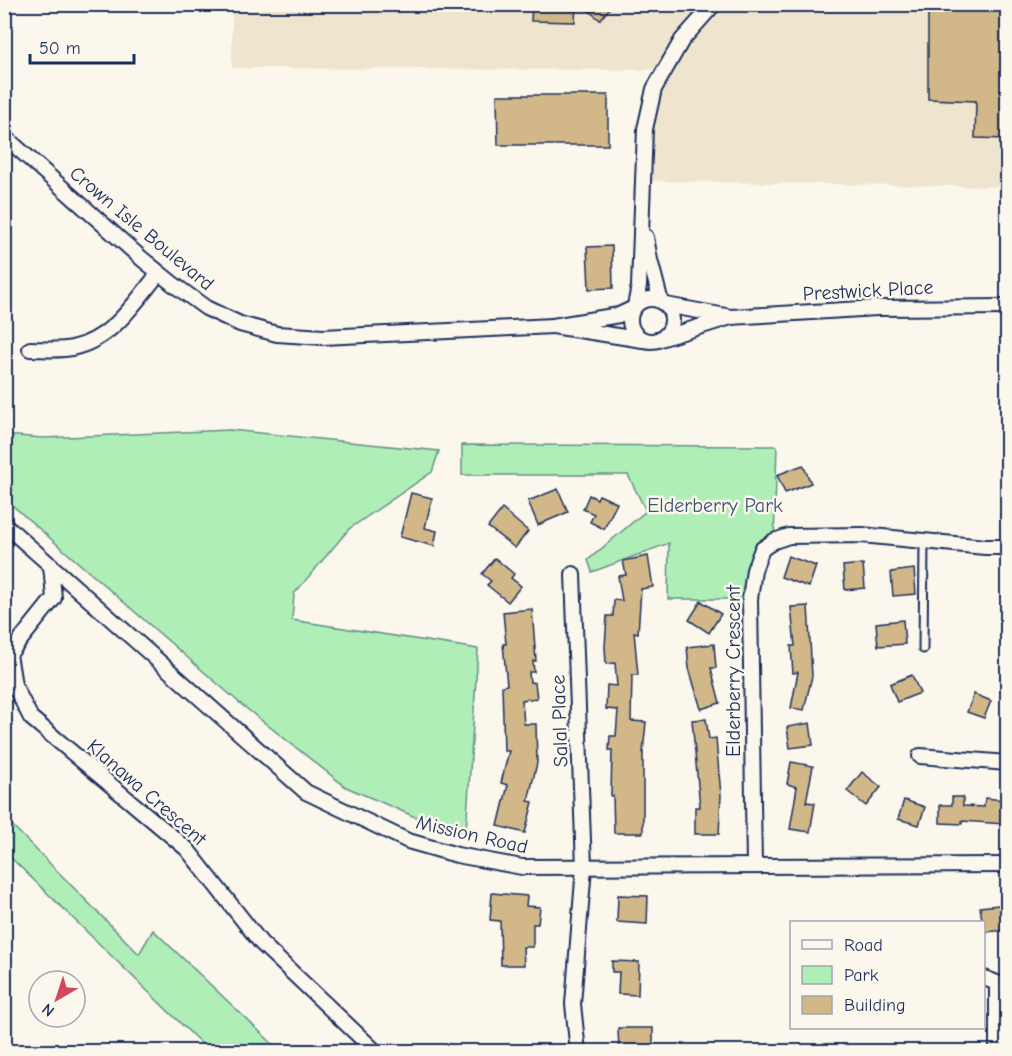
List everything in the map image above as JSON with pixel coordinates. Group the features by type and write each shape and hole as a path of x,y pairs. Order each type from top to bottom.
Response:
{"street":[{"path":"642,209 650,260 663,303 670,311 672,325 664,337 657,340 643,340 634,333 630,316 635,307 639,286 645,129 654,89 682,40 714,4"},
{"name":"Crown Isle Boulevard","path":"4,136 159,273 206,308 240,324 277,334 323,337 553,326 619,315 635,307"},
{"path":"30,349 72,349 101,338 127,312 159,273"},
{"path":"635,307 647,299 663,303"},
{"name":"Prestwick Place","path":"663,303 731,317"},
{"name":"Prestwick Place","path":"657,340 731,317 877,308 1008,307"},
{"name":"Crown Isle Boulevard","path":"553,326 643,340"},
{"name":"Mission Road","path":"4,524 306,792 408,841 457,855 522,867 1008,865"},
{"name":"Elderberry Crescent","path":"754,865 750,599 754,570 762,549 774,540 789,536 862,535 1008,547"},
{"name":"Klanawa Crescent","path":"51,565 54,598 9,654 15,685 31,718 187,849 261,943 376,1052"},
{"name":"Salal Place","path":"573,574 584,867"},
{"path":"920,756 1008,763"},
{"path":"578,1052 573,1004 584,867"},
{"path":"985,978 997,983 997,1052"}],"lane":[{"path":"923,649 924,541"}],"shaded area":[{"path":"232,5 1007,5 1007,187 651,181 651,133 661,91 674,68 644,70 232,68"}],"green space":[{"path":"230,430 439,451 432,472 349,529 294,594 292,620 478,649 466,832 413,816 346,787 242,705 5,499 5,435 43,438"},
{"name":"Elderberry Park","path":"462,445 777,446 774,541 762,550 750,599 668,599 669,543 592,572 588,560 646,511 628,475 462,475"},
{"path":"4,817 139,954 153,930 280,1051 209,1051 5,852"}],"building":[{"path":"532,4 576,4 575,22 531,21"},
{"path":"581,4 613,4 600,20"},
{"path":"928,4 1008,4 1008,139 975,138 976,101 928,99"},
{"path":"497,95 608,95 608,145 498,145"},
{"path":"612,246 613,288 589,289 587,247"},
{"path":"803,465 811,483 785,493 777,475"},
{"path":"558,489 568,512 538,525 528,501"},
{"path":"411,493 432,498 425,528 437,531 434,546 400,537"},
{"path":"589,495 597,499 599,495 617,503 604,529 590,522 594,514 583,509"},
{"path":"502,509 528,531 515,548 488,527"},
{"path":"648,556 653,587 641,589 638,633 634,632 638,675 632,675 631,721 646,722 643,753 643,833 614,833 613,796 611,796 612,750 609,750 610,736 616,736 618,710 606,709 607,685 617,686 615,663 606,664 607,616 613,616 614,600 622,601 618,576 626,575 623,561"},
{"path":"788,556 816,566 809,587 781,577"},
{"path":"495,558 514,574 511,578 521,586 508,602 487,585 491,581 482,574"},
{"path":"863,564 865,588 845,590 843,566"},
{"path":"914,569 916,594 893,596 891,572"},
{"path":"701,601 721,614 709,633 689,620"},
{"path":"808,606 812,676 804,710 791,708 798,672 793,673 791,646 795,646 791,607"},
{"path":"532,609 536,661 533,661 534,672 529,672 530,682 535,683 537,698 522,700 524,724 536,724 537,763 528,801 533,802 525,833 498,826 508,785 501,783 509,751 504,751 502,686 507,685 503,612"},
{"path":"903,620 905,644 878,646 876,623"},
{"path":"714,644 716,668 711,668 720,703 701,709 689,668 687,647"},
{"path":"912,675 920,693 897,702 890,684"},
{"path":"974,694 991,701 984,718 967,712"},
{"path":"706,719 709,739 716,738 721,795 719,834 695,834 695,807 700,807 692,720"},
{"path":"810,723 813,745 790,748 787,727"},
{"path":"791,762 813,766 806,802 815,803 810,832 790,829 797,787 787,784"},
{"path":"862,772 881,787 866,806 847,791"},
{"path":"952,797 963,797 963,806 984,807 985,798 1005,800 1004,824 962,821 962,824 940,823 940,805 952,805"},
{"path":"904,800 925,807 919,825 898,819"},
{"path":"492,893 527,896 526,906 540,907 538,924 533,924 533,947 523,947 524,965 501,965 500,921 490,920"},
{"path":"618,895 648,896 647,924 617,922"},
{"path":"1008,904 1008,930 985,932 985,921 982,921 980,907"},
{"path":"612,961 639,962 638,995 618,994 619,972 612,972"},
{"path":"618,1028 653,1028 653,1052 619,1052"}]}
